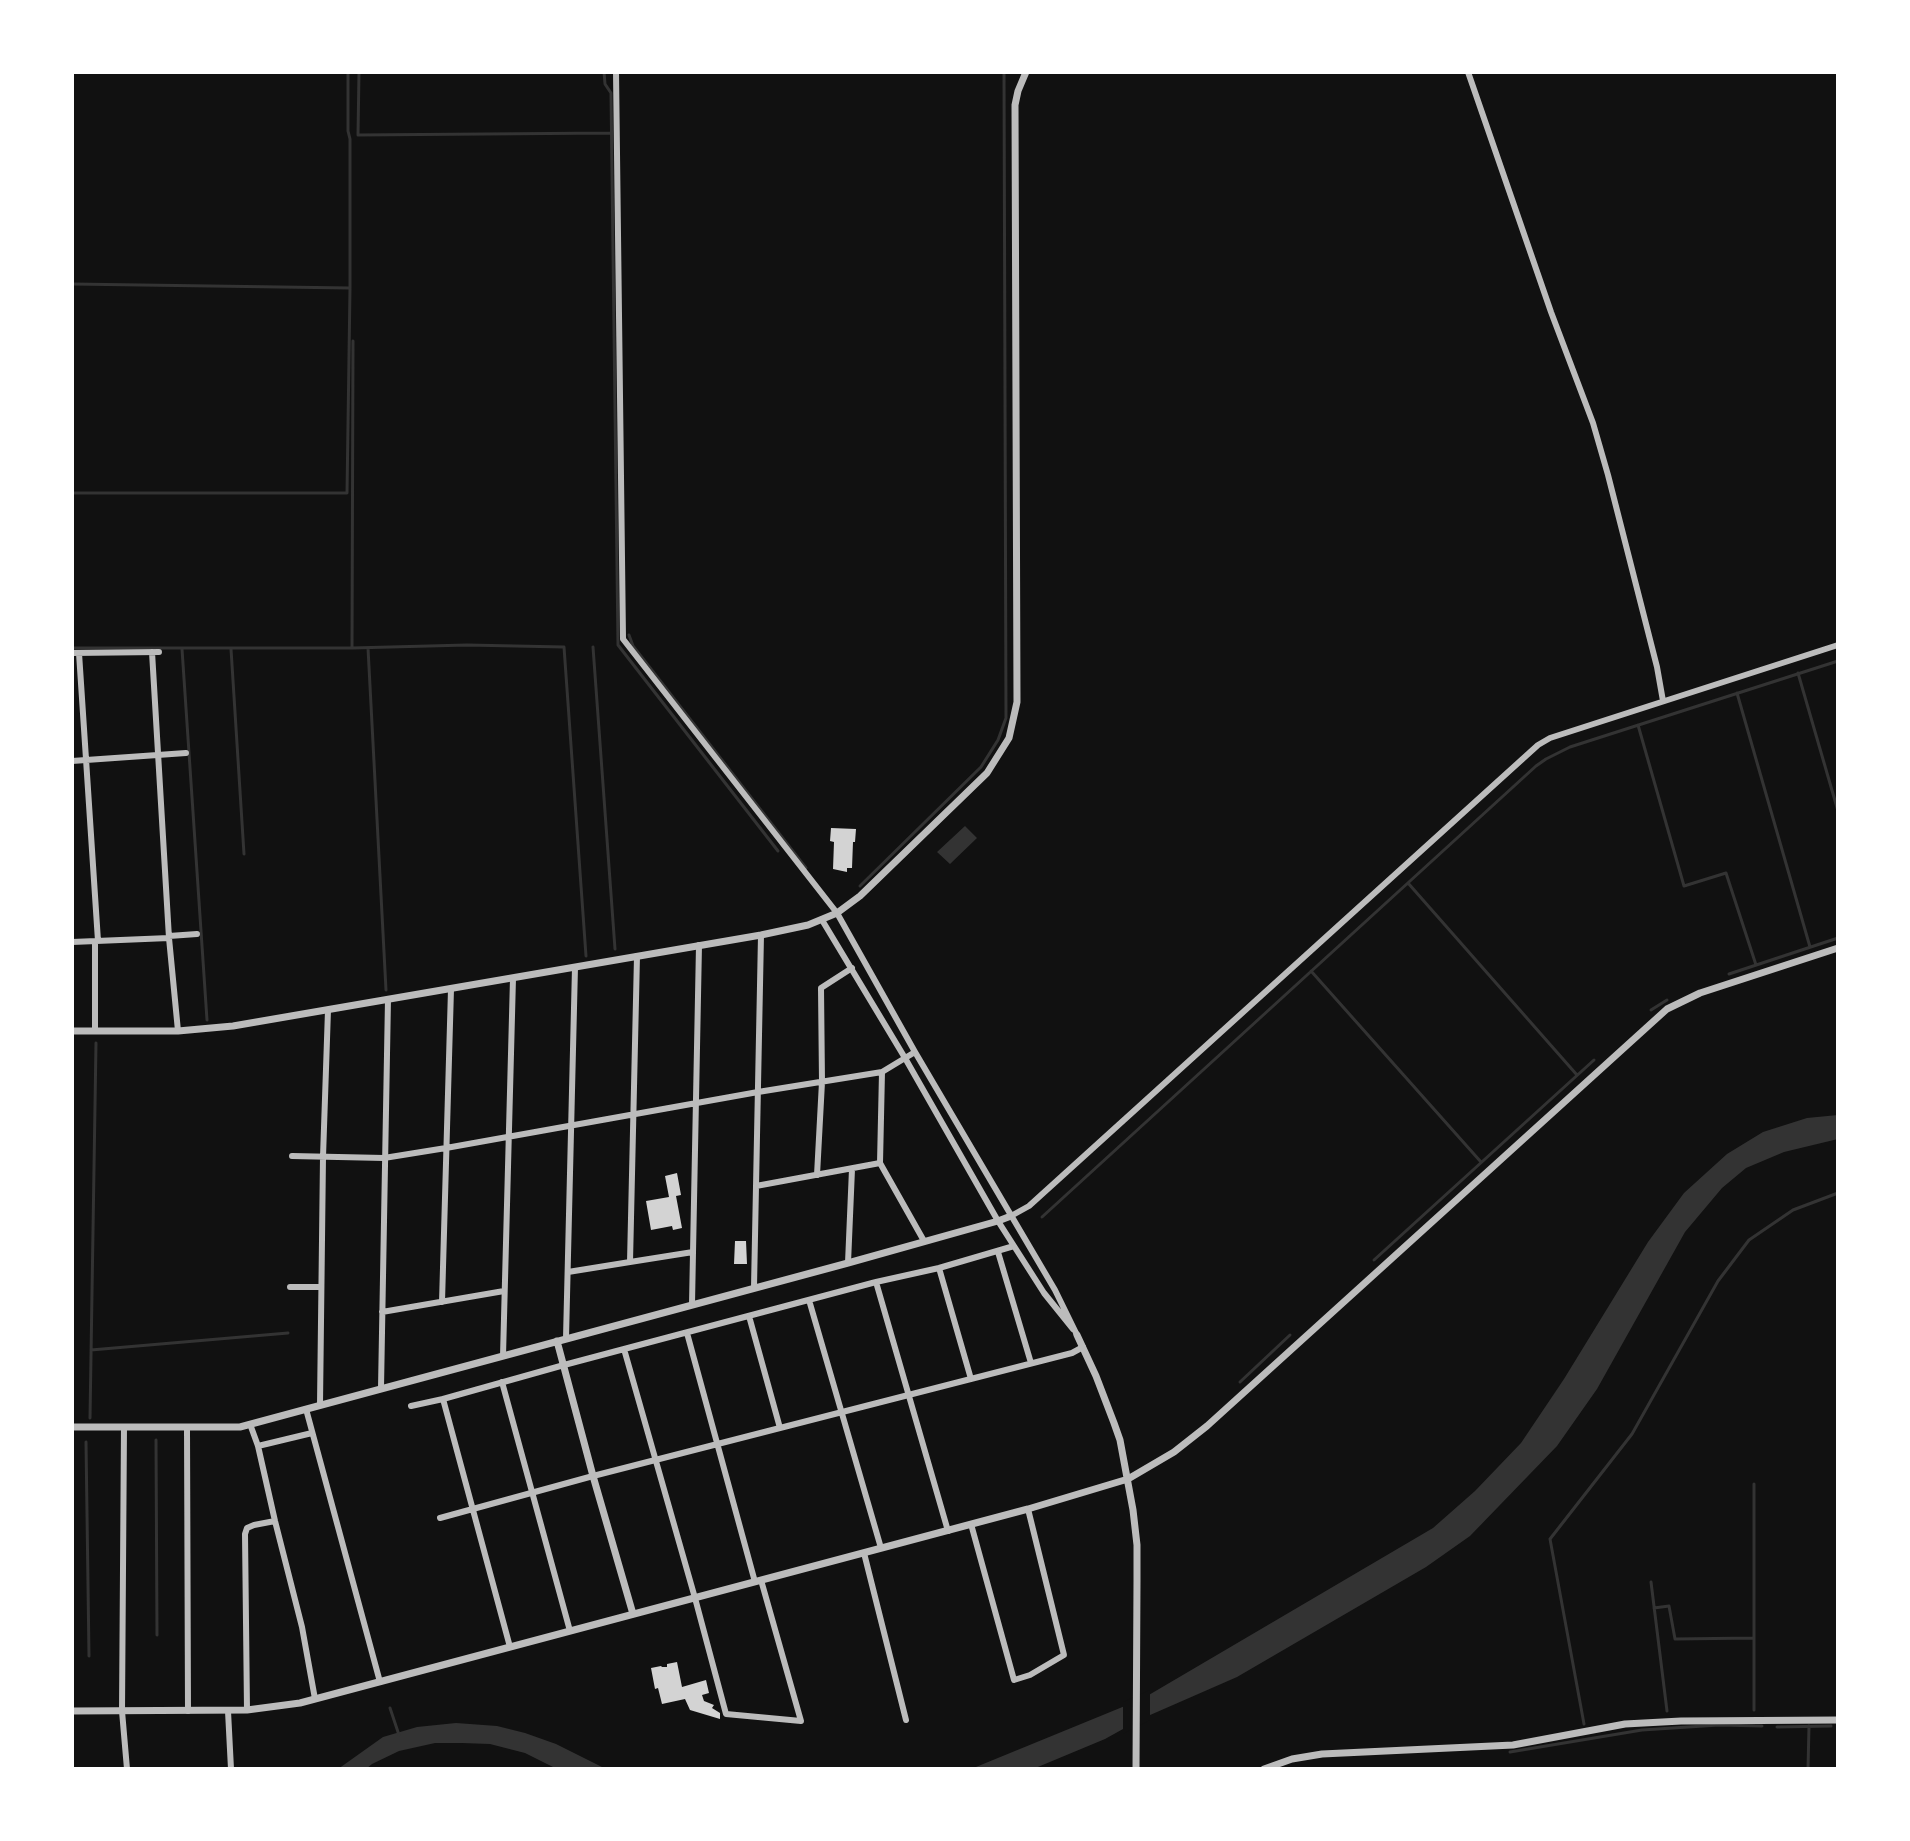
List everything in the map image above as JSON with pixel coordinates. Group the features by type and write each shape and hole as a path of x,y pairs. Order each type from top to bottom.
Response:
{"street":[{"path":"616,72 623,639 837,913 1060,1299 1083,1347 1114,1423 1133,1510 1137,1545 1136,1769"},
{"path":"1468,72 1593,423 1657,667 1663,701"},
{"path":"72,1031 178,1031 233,1026 793,929 837,913 860,896 987,773 1009,738 1017,702 1015,105 1022,74"},
{"path":"72,1427 240,1427 1011,1216 1029,1206 1538,745 1550,738 1838,645"},
{"path":"95,1031 97,941 75,653 156,652 169,937 178,1031"},
{"path":"72,761 186,753"},
{"path":"822,920 998,1221 1044,1293 1077,1335"},
{"path":"72,942 197,934"},
{"path":"754,1287 761,935"},
{"path":"692,1304 699,945"},
{"path":"72,1711 228,1711 279,1707 948,1531 1128,1479 1174,1452 1207,1426 1667,1009 1700,993 1838,948"},
{"path":"630,1262 637,956"},
{"path":"566,1338 575,967"},
{"path":"817,1175 822,1082 821,988 852,968"},
{"path":"503,1356 513,978"},
{"path":"442,1302 451,989"},
{"path":"381,1388 388,999"},
{"path":"320,1404 328,1010"},
{"path":"292,1156 384,1158 446,1148 882,1072 915,1052"},
{"path":"882,1072 880,1163 924,1241"},
{"path":"756,1186 880,1163"},
{"path":"848,1263 852,1169"},
{"path":"411,1406 1014,1246"},
{"path":"568,1272 693,1252"},
{"path":"998,1252 1031,1363"},
{"path":"939,1268 971,1379"},
{"path":"876,1282 948,1531"},
{"path":"290,1287 321,1287"},
{"path":"382,1312 504,1291"},
{"path":"809,1300 881,1548"},
{"path":"749,1316 780,1428"},
{"path":"624,1349 726,1714 801,1721 717,1444 687,1333"},
{"path":"557,1341 633,1614"},
{"path":"440,1518 1072,1353 1083,1347"},
{"path":"502,1382 570,1631"},
{"path":"443,1399 510,1647"},
{"path":"306,1409 380,1682"},
{"path":"250,1424 302,1627 315,1699"},
{"path":"124,1427 122,1711 127,1769"},
{"path":"187,1427 188,1711"},
{"path":"258,1446 312,1433"},
{"path":"971,1524 1014,1680 1030,1675 1064,1655 1028,1509"},
{"path":"247,1710 245,1534 247,1528 275,1521"},
{"path":"864,1553 906,1720"},
{"path":"228,1711 231,1769"},
{"path":"1264,1769 1292,1759 1322,1754 1513,1745 1625,1724 1838,1720"}],"shaded area":[{"path":"965,826 977,838 950,864 937,852"},
{"path":"1838,1115 1838,1139 1784,1152 1746,1168 1722,1188 1685,1232 1597,1389 1557,1446 1470,1536 1426,1567 1237,1677 1141,1719 1105,1739 1033,1769 971,1769 1142,1699 1433,1528 1475,1491 1521,1443 1648,1242 1684,1193 1727,1154 1763,1132 1807,1118"},
{"path":"456,1723 497,1726 525,1733 556,1744 606,1769 557,1769 525,1753 490,1744 435,1743 399,1751 366,1769 338,1769 383,1737 417,1727"}],"pier":[{"path":"1150,1690 1150,1720 1123,1734 1123,1702"}],"building":[{"path":"831,828 856,829 852,868 847,868 847,872 833,869"},
{"path":"677,1173 681,1195 676,1196 682,1228 673,1230 672,1226 651,1230 646,1201 669,1197 665,1176"},
{"path":"735,1241 746,1241 747,1264 734,1264"},
{"path":"677,1662 682,1687 706,1680 709,1693 702,1695 704,1701 714,1705 712,1708 720,1713 720,1719 690,1710 685,1699 662,1704 651,1668 667,1667 667,1664"}],"waterway":[{"path":"348,72 350,288"},
{"path":"359,72 358,135 611,133"},
{"path":"604,72 605,84 611,93 618,645 778,851"},
{"path":"860,886 981,767 998,740 1006,718 1004,72"},
{"path":"72,284 350,288 347,493 72,493"},
{"path":"352,648 353,341"},
{"path":"629,635 633,646 806,868"},
{"path":"72,648 564,647 586,956"},
{"path":"593,647 615,949"},
{"path":"368,648 386,990"},
{"path":"182,649 207,1020"},
{"path":"231,649 244,854"},
{"path":"1042,1217 1546,759 1570,747 1838,661"},
{"path":"1798,673 1838,811"},
{"path":"1737,693 1810,947"},
{"path":"1638,725 1684,886 1726,873 1756,965"},
{"path":"1408,883 1577,1075"},
{"path":"1729,974 1838,938"},
{"path":"1311,971 1481,1162"},
{"path":"1651,1010 1667,1000"},
{"path":"90,1418 96,1043"},
{"path":"1374,1260 1594,1060"},
{"path":"1584,1724 1550,1539 1632,1434 1718,1281 1749,1240 1793,1210 1838,1193"},
{"path":"91,1350 288,1333"},
{"path":"1240,1382 1290,1335"},
{"path":"156,1440 157,1635"},
{"path":"86,1442 89,1656"},
{"path":"1754,1484 1754,1710"},
{"path":"1651,1582 1667,1711"},
{"path":"1654,1608 1669,1606 1675,1639 1754,1638"},
{"path":"390,1708 399,1735"},
{"path":"1510,1752 1642,1730 1719,1725 1762,1726"},
{"path":"1808,1769 1809,1726"},
{"path":"1777,1727 1831,1726"}]}
